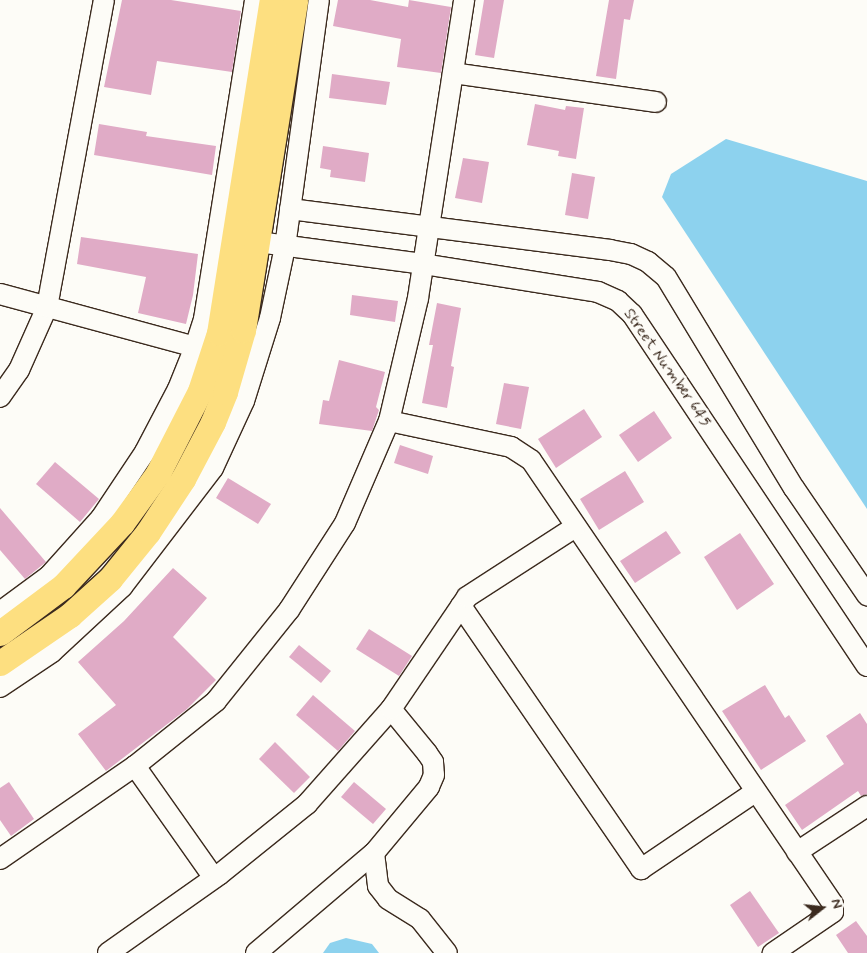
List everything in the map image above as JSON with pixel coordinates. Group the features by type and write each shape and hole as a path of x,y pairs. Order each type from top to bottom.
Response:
{"main road":[{"path":"0,633 63,586 122,523 158,473 200,391 219,333 272,0"},
{"path":"0,663 70,616 110,579 148,532 183,479 213,422 235,361 247,313 294,0"}],"street":[{"path":"0,397 19,370 47,307 104,0"},
{"path":"0,612 49,576 101,518 124,486 163,421 195,347 204,319 255,0"},
{"path":"0,687 52,652 122,587 212,468 244,401 270,318 285,247 319,0"},
{"path":"0,859 135,766 216,701 289,610 345,523 389,421 418,298 464,0"},
{"path":"453,72 656,102"},
{"name":"Street Number 645","path":"290,209 426,244 598,292 618,301 632,314 867,666"},
{"name":"Street Number 645","path":"258,242 285,247 426,244 610,250 631,254 648,262 666,277 794,488 867,595"},
{"path":"0,294 195,347"},
{"path":"389,421 511,447 522,452 531,460 835,908 833,912 773,953"},
{"path":"108,953 214,878 307,804 391,710 467,597 576,527"},
{"path":"461,606 641,869 755,792"},
{"path":"256,953 374,853 429,787 434,775 433,762 391,710"},
{"path":"135,766 214,878"},
{"path":"797,852 867,806"},
{"path":"374,853 378,886 382,893 420,919 447,953"}],"water":[{"path":"726,139 867,181 867,509 662,197 671,174"},
{"path":"346,938 372,944 379,953 323,953 330,943"}],"building":[{"path":"122,0 171,0 241,11 232,72 157,61 151,95 104,87"},
{"path":"338,0 370,0 408,7 409,0 451,7 441,73 397,67 401,39 333,26"},
{"path":"484,0 504,0 494,58 475,55"},
{"path":"609,0 634,0 630,20 624,19 616,79 596,76"},
{"path":"332,74 390,82 386,105 329,98"},
{"path":"535,104 565,110 566,106 584,108 576,159 558,156 559,151 527,145"},
{"path":"99,124 147,132 146,136 216,146 212,175 94,155"},
{"path":"323,146 369,153 365,182 330,177 331,170 320,168"},
{"path":"463,158 489,162 482,203 455,198"},
{"path":"572,173 595,177 588,219 565,215"},
{"path":"81,237 198,254 193,295 186,324 138,313 146,277 77,264"},
{"path":"352,295 398,301 395,322 350,315"},
{"path":"437,303 461,308 451,366 454,367 447,408 422,403 433,345 429,345"},
{"path":"339,360 385,372 376,407 379,410 372,431 319,424 323,400 329,401"},
{"path":"504,383 529,387 521,429 496,424"},
{"path":"584,409 602,437 556,468 538,439"},
{"path":"654,411 672,438 638,462 619,435"},
{"path":"400,445 433,456 428,474 394,463"},
{"path":"55,462 99,499 80,522 36,484"},
{"path":"625,471 644,502 599,530 580,499"},
{"path":"228,478 271,504 258,524 216,498"},
{"path":"0,508 46,562 25,579 0,550"},
{"path":"666,531 681,553 635,583 620,561"},
{"path":"740,533 774,584 737,610 704,557"},
{"path":"173,568 207,598 173,637 216,680 187,709 106,771 78,734 116,705 78,662 124,621"},
{"path":"369,629 412,656 399,676 356,649"},
{"path":"299,645 331,671 321,683 289,657"},
{"path":"765,685 785,718 789,715 806,741 761,770 722,711"},
{"path":"313,695 355,731 338,751 296,715"},
{"path":"860,713 867,724 867,794 861,796 858,791 802,830 785,805 844,764 826,736"},
{"path":"275,742 310,777 294,793 259,759"},
{"path":"9,782 34,819 11,836 0,820 0,788"},
{"path":"354,782 386,809 373,824 341,797"},
{"path":"750,891 779,933 758,947 730,905"},
{"path":"856,921 867,936 867,953 848,953 836,935"}]}
